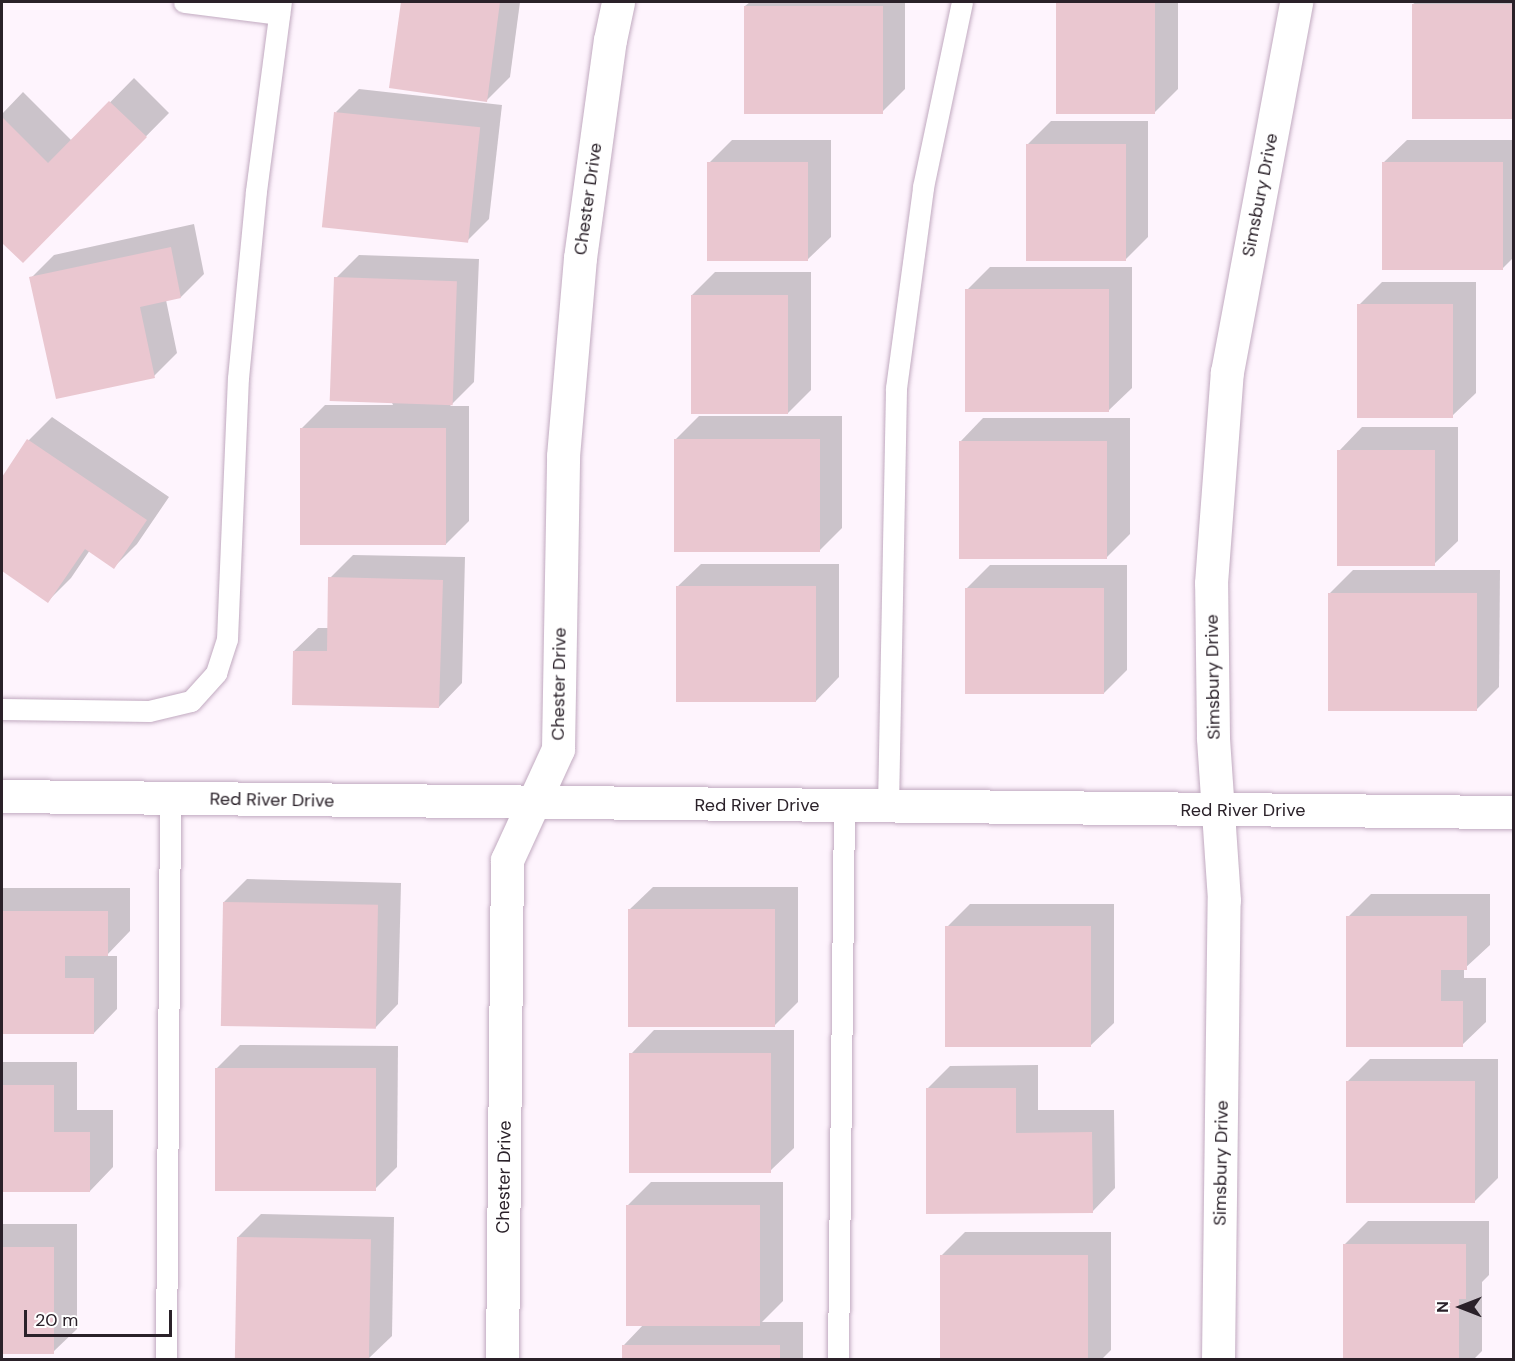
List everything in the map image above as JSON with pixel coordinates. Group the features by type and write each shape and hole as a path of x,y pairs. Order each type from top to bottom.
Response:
{"street":[{"name":"Chester Drive","path":"502,1359 507,860 558,749 565,433 580,258 610,40 618,2"},
{"name":"Simsbury Drive","path":"1218,1359 1224,900 1213,737 1211,583 1227,372 1296,2"},
{"name":"Red River Drive","path":"2,796 531,804 1514,812"}],"lane":[{"path":"2,709 149,711 191,701 216,674 227,639 238,378 256,191 280,8 184,2"},
{"path":"888,806 896,388 923,187 962,2"},
{"path":"166,1359 170,799"},
{"path":"838,1359 844,806"}],"building":[{"path":"401,2 500,2 487,102 389,88"},
{"path":"1056,2 1155,2 1155,114 1056,114"},
{"path":"1412,4 1514,4 1514,119 1412,119"},
{"path":"744,6 883,6 883,114 744,114"},
{"path":"109,101 147,137 23,263 2,243 2,117 48,163"},
{"path":"334,112 480,127 468,243 322,227"},
{"path":"1026,144 1126,144 1126,261 1026,261"},
{"path":"707,162 808,162 808,261 707,261"},
{"path":"1382,162 1503,162 1503,270 1382,270"},
{"path":"171,247 181,298 140,307 155,378 56,399 29,277"},
{"path":"334,277 457,281 453,405 330,401"},
{"path":"965,289 1109,289 1109,412 965,412"},
{"path":"691,295 788,295 788,414 691,414"},
{"path":"1357,304 1453,304 1453,418 1357,418"},
{"path":"300,428 446,428 446,545 300,545"},
{"path":"27,439 147,520 114,569 85,549 48,603 2,571 2,477"},
{"path":"674,439 820,439 820,552 674,552"},
{"path":"959,441 1107,441 1107,559 959,559"},
{"path":"1337,450 1435,450 1435,566 1337,566"},
{"path":"328,577 443,580 439,708 292,705 293,651 327,651"},
{"path":"676,586 816,586 816,702 676,702"},
{"path":"965,588 1104,588 1104,694 965,694"},
{"path":"1328,593 1477,593 1477,711 1328,711"},
{"path":"223,902 378,905 376,1029 221,1026"},
{"path":"628,909 775,909 775,1027 628,1027"},
{"path":"2,911 108,911 108,956 65,956 65,978 94,978 94,1034 2,1034"},
{"path":"1346,916 1467,916 1467,970 1441,970 1441,1001 1463,1001 1463,1047 1346,1047"},
{"path":"945,926 1091,926 1091,1047 945,1047"},
{"path":"629,1053 771,1053 771,1173 629,1173"},
{"path":"215,1068 376,1068 376,1191 215,1191"},
{"path":"1346,1081 1475,1081 1475,1203 1346,1203"},
{"path":"2,1085 54,1085 54,1132 90,1132 90,1192 2,1192"},
{"path":"926,1088 1016,1088 1016,1133 1092,1132 1093,1213 926,1214"},
{"path":"626,1205 760,1205 760,1326 626,1326"},
{"path":"237,1237 371,1239 369,1360 235,1358"},
{"path":"1343,1244 1466,1244 1466,1299 1459,1299 1459,1360 1343,1360"},
{"path":"2,1247 54,1247 54,1354 2,1354"},
{"path":"940,1255 1088,1255 1088,1360 940,1360"},
{"path":"622,1345 780,1345 780,1360 622,1360"}]}
